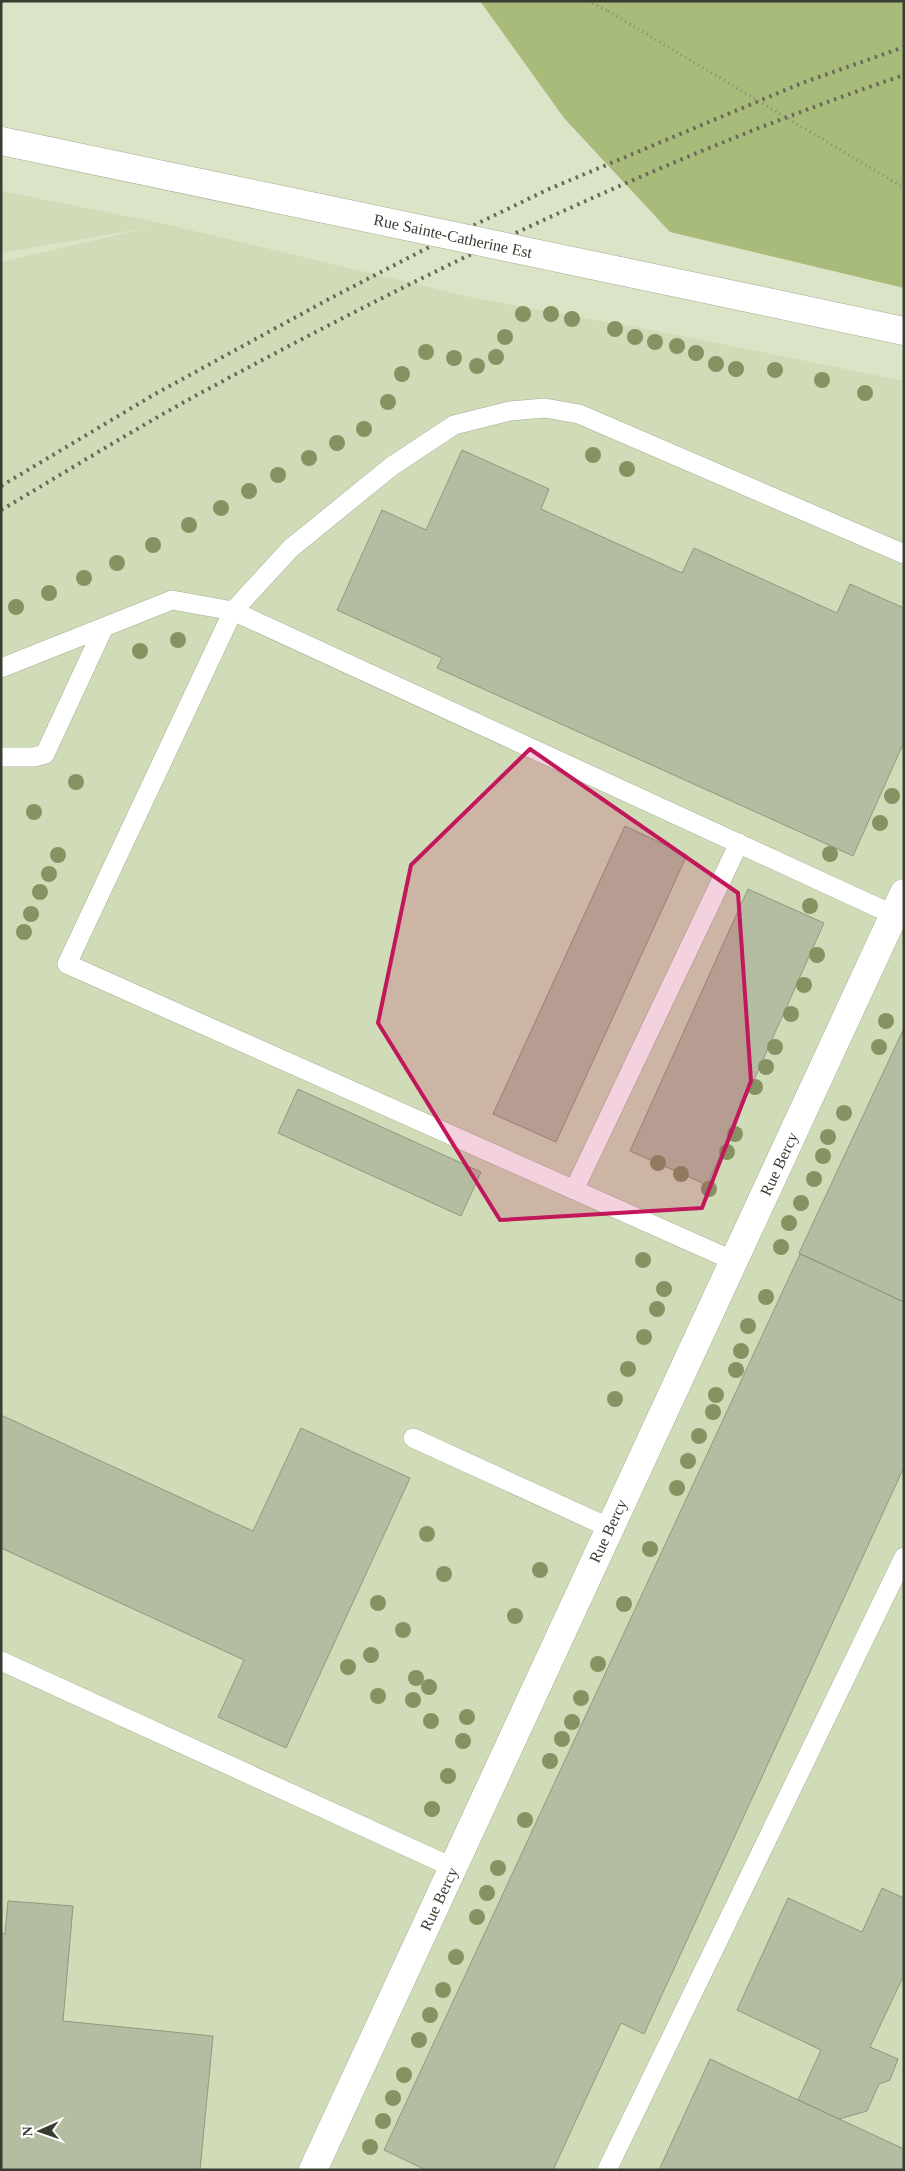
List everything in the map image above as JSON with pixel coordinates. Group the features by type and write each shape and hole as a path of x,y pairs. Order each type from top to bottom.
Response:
{"street":[{"name":"Rue Sainte-Catherine Est","path":"1,142 904,331"},
{"name":"Rue Bercy","path":"313,2170 899,904"}],"lane":[{"path":"734,1261 67,964 233,611 291,548 392,466 454,425 510,411 546,408 579,414 904,554"},
{"path":"1,668 172,600 233,611 739,843 899,904"},
{"path":"1,757 34,757 45,754 104,627"},
{"path":"574,1190 739,843"},
{"path":"413,1438 610,1528"},
{"path":"606,2170 904,1556"},
{"path":"1,1661 454,1868"}],"path":[{"path":"588,1 608,11 904,188"}],"highlighted area":[{"path":"530,749 738,893 751,1081 702,1208 500,1220 378,1023 411,865"}],"shaded area":[{"path":"1,191 165,224 470,297 678,335 904,381 904,2170 1,2170 1,262 152,227 1,253"}],"green space":[{"path":"480,1 904,1 904,288 670,232 564,118"}],"building":[{"path":"462,450 549,489 541,509 682,573 694,548 837,613 850,584 904,608 904,742 853,856 437,668 442,658 337,610 382,510 426,530"},
{"path":"625,826 687,855 556,1142 493,1114"},
{"path":"748,889 824,923 707,1185 630,1151"},
{"path":"904,1028 904,1302 799,1253"},
{"path":"298,1089 481,1172 461,1216 278,1133"},
{"path":"800,1254 904,1302 904,1467 644,2034 621,2023 553,2170 426,2170 384,2150"},
{"path":"1,1415 253,1531 301,1428 410,1478 286,1748 218,1717 244,1660 1,1548"},
{"path":"882,1888 904,1898 904,1975 870,2047 898,2059 890,2080 879,2084 867,2111 839,2119 798,2100 821,2050 737,2010 788,1898 862,1932"},
{"path":"8,1901 73,1906 63,2021 213,2036 200,2170 1,2170 1,1933 5,1934"},
{"path":"710,2059 904,2149 904,2170 659,2170"}],"railway":[{"path":"1,486 155,394 329,299 437,243 549,189 802,83 904,47"},
{"path":"1,510 197,395 283,349 456,262 632,180 722,143 904,75"}]}
